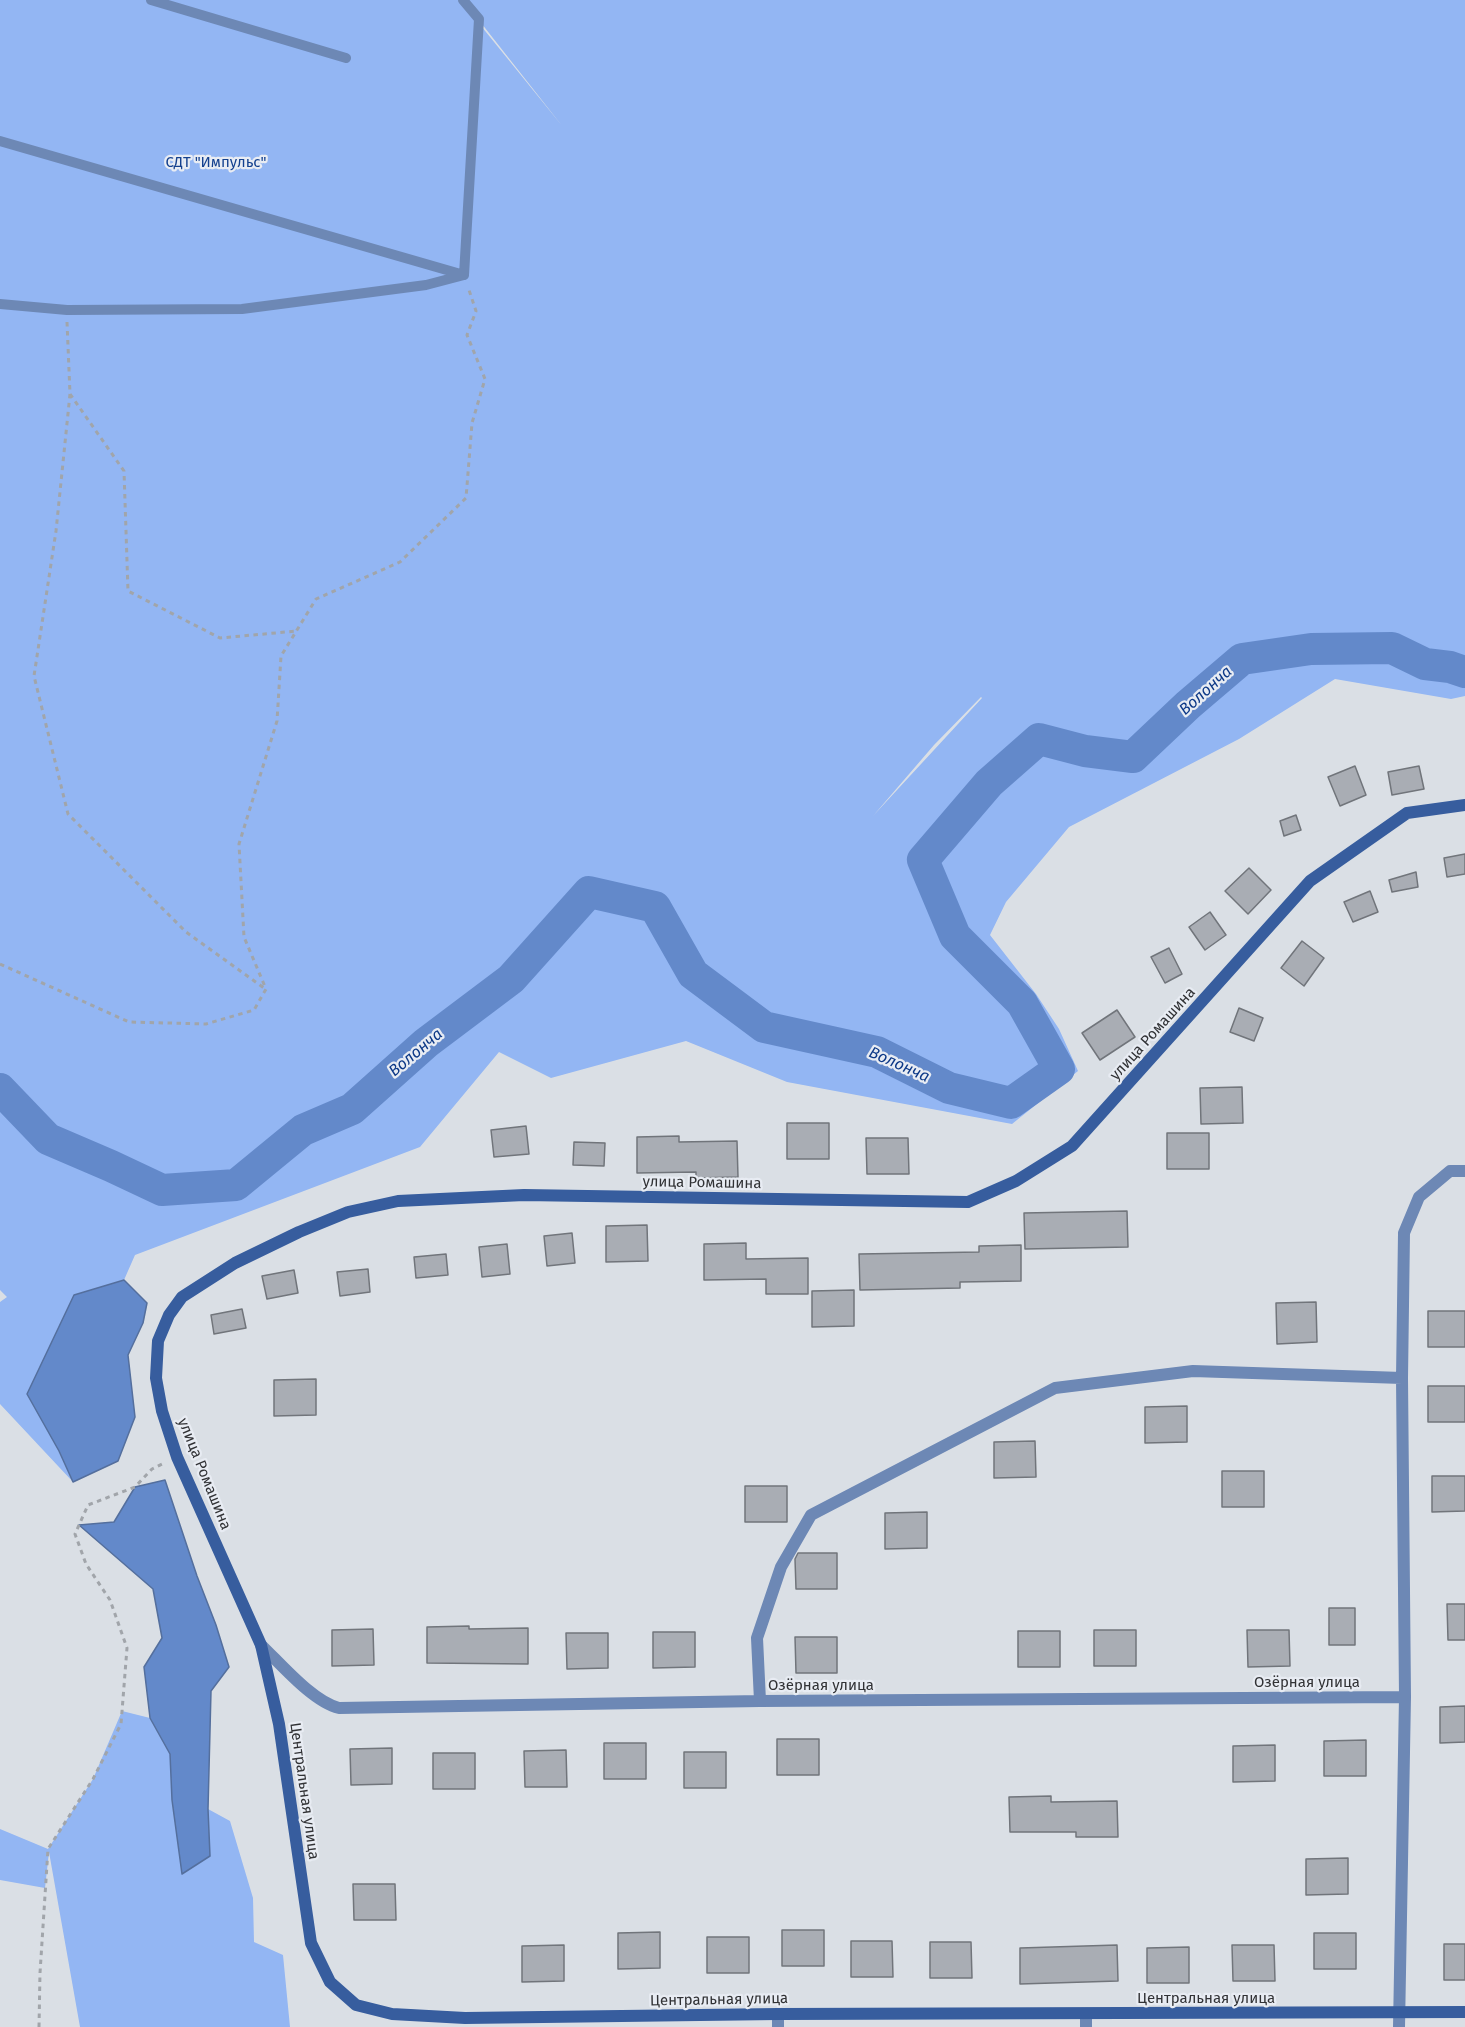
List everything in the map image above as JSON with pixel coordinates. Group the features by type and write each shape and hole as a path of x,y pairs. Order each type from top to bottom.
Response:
{"street":[{"name":"улица Ромашина","path":"261,1645 177,1457 162,1411 156,1378 158,1341 169,1316 182,1297 234,1263 298,1232 348,1212 398,1200 524,1195 968,1202 1016,1181 1072,1146 1310,880 1407,813 1465,805"},
{"path":"1399,2027 1405,1697 1402,1378 1404,1233 1419,1197 1450,1171 1465,1171"},
{"path":"760,1701 757,1638 781,1567 811,1515 1055,1388 1193,1371 1402,1378"},
{"name":"Озёрная улица","path":"261,1645 316,1698 328,1706 339,1708 760,1701 1405,1697"},
{"name":"Центральная улица","path":"261,1645 279,1724 311,1943 330,1982 356,2005 392,2014 465,2022 1086,2021 1465,2012"}],"lane":[{"path":"151,0 346,58"},
{"path":"463,0 479,19 464,275"},
{"path":"0,141 464,275"},
{"path":"0,304 67,310 242,309 426,285 464,275"}],"path":[{"path":"266,989 244,937 238,844 277,721 281,656 316,599 400,562 466,498 472,423 485,379 467,335 476,311 464,275"},
{"path":"67,310 70,394 56,531 34,676 68,813 186,932 266,989"},
{"path":"70,394 124,471 128,591 220,638 297,631"},
{"path":"0,964 129,1022 206,1024 254,1010 266,989"},
{"path":"39,2027 48,1849 93,1779 121,1724 127,1648 110,1600 86,1564 75,1534 88,1505 135,1487 152,1468 177,1457"}],"green space":[{"name":"СДТ \"Импульс\"","path":"0,0 460,0 563,127 463,0 1465,0 1465,696 1451,699 1335,679 1239,739 1069,827 1006,902 990,935 1036,994 1059,1029 1078,1071 1012,1124 787,1082 686,1041 551,1078 499,1052 420,1147 135,1255 124,1280 74,1295 59,1451 73,1482 0,1404 0,1302 7,1297 0,1290","holes":["982,698 873,816 934,745"]},
{"path":"122,1711 150,1718 170,1754 172,1800 182,1873 210,1856 208,1809 230,1821 253,1898 254,1942 283,1955 290,2027 80,2027 49,1852 45,1888 0,1880 0,1829 48,1849 93,1779"}],"shaded area":[{"path":"124,1280 147,1303 143,1323 128,1355 135,1417 118,1461 73,1482 59,1451 27,1394 74,1295"},
{"path":"165,1480 229,1667 211,1691 208,1809 210,1856 182,1874 172,1800 170,1754 150,1718 144,1667 162,1638 153,1589 79,1525 114,1522 135,1487"}],"building":[{"path":"1355,766 1366,795 1340,806 1328,777"},
{"path":"1419,766 1424,789 1392,795 1388,772"},
{"path":"1296,815 1301,830 1284,836 1280,821"},
{"path":"1465,854 1465,874 1447,877 1444,858"},
{"path":"1249,868 1271,890 1248,914 1225,891"},
{"path":"1416,872 1418,887 1392,892 1389,880"},
{"path":"1370,891 1378,912 1353,922 1344,902"},
{"path":"1210,912 1226,935 1205,950 1189,927"},
{"path":"1302,941 1324,958 1304,986 1281,968"},
{"path":"1169,948 1182,974 1165,983 1151,957"},
{"path":"1239,1008 1263,1018 1254,1041 1230,1032"},
{"path":"1117,1010 1135,1037 1100,1060 1082,1033"},
{"path":"1242,1087 1243,1123 1201,1124 1200,1088"},
{"path":"787,1123 829,1123 829,1159 787,1159"},
{"path":"526,1126 529,1154 494,1157 491,1130"},
{"path":"1167,1133 1209,1133 1209,1169 1167,1169"},
{"path":"679,1136 679,1142 737,1141 738,1177 696,1178 696,1172 637,1173 637,1137"},
{"path":"866,1138 908,1138 909,1174 867,1174"},
{"path":"574,1142 605,1143 604,1166 573,1165"},
{"path":"1127,1211 1128,1247 1025,1249 1024,1213"},
{"path":"647,1225 648,1261 606,1262 606,1226"},
{"path":"572,1233 575,1263 547,1266 544,1236"},
{"path":"746,1243 746,1259 808,1258 808,1294 766,1294 766,1279 704,1280 704,1244"},
{"path":"507,1244 510,1274 482,1277 479,1247"},
{"path":"1021,1245 1021,1281 960,1282 960,1288 860,1290 859,1254 979,1252 979,1246"},
{"path":"446,1254 448,1275 416,1278 414,1257"},
{"path":"368,1269 370,1292 340,1296 337,1272"},
{"path":"294,1270 298,1293 267,1299 262,1276"},
{"path":"854,1290 854,1326 812,1327 812,1291"},
{"path":"1316,1302 1317,1342 1277,1344 1276,1303"},
{"path":"242,1309 246,1328 214,1334 211,1315"},
{"path":"1428,1311 1465,1311 1465,1347 1428,1347"},
{"path":"316,1379 316,1415 274,1416 274,1380"},
{"path":"1428,1386 1465,1386 1465,1422 1428,1422"},
{"path":"1187,1406 1187,1442 1145,1443 1145,1407"},
{"path":"1035,1441 1036,1477 994,1478 994,1442"},
{"path":"1222,1471 1264,1471 1264,1507 1222,1507"},
{"path":"1432,1476 1465,1476 1465,1511 1432,1512"},
{"path":"745,1486 787,1486 787,1522 745,1522"},
{"path":"927,1512 927,1548 885,1549 885,1513"},
{"path":"798,1553 837,1553 837,1589 796,1589 795,1559"},
{"path":"1447,1604 1465,1604 1465,1640 1448,1640"},
{"path":"1329,1608 1355,1608 1355,1645 1329,1645"},
{"path":"469,1626 469,1629 528,1628 528,1664 427,1663 427,1627"},
{"path":"373,1629 374,1665 332,1666 332,1630"},
{"path":"1094,1630 1136,1630 1136,1666 1094,1666"},
{"path":"1247,1630 1289,1630 1290,1666 1248,1667"},
{"path":"1018,1631 1060,1631 1060,1667 1018,1667"},
{"path":"653,1632 695,1632 695,1667 653,1668"},
{"path":"566,1633 608,1633 608,1668 567,1669"},
{"path":"795,1637 837,1637 837,1673 796,1673"},
{"path":"1465,1706 1465,1742 1440,1743 1440,1707"},
{"path":"777,1739 819,1739 819,1775 777,1775"},
{"path":"1366,1740 1366,1776 1324,1776 1324,1741"},
{"path":"604,1743 646,1743 646,1779 604,1779"},
{"path":"1275,1745 1275,1781 1233,1782 1233,1746"},
{"path":"392,1748 392,1784 351,1785 350,1749"},
{"path":"566,1750 567,1787 525,1787 524,1751"},
{"path":"684,1752 726,1752 726,1788 684,1788"},
{"path":"433,1753 475,1753 475,1789 433,1789"},
{"path":"1051,1796 1051,1802 1117,1801 1118,1837 1076,1837 1076,1832 1010,1832 1009,1797"},
{"path":"1348,1858 1348,1894 1306,1895 1306,1859"},
{"path":"353,1884 395,1884 396,1920 354,1920"},
{"path":"782,1930 824,1930 824,1966 782,1966"},
{"path":"660,1932 660,1968 618,1969 618,1933"},
{"path":"1314,1933 1356,1933 1356,1969 1314,1969"},
{"path":"707,1937 749,1937 749,1973 707,1973"},
{"path":"851,1941 892,1941 893,1977 851,1977"},
{"path":"930,1942 971,1942 972,1978 930,1978"},
{"path":"1444,1944 1465,1944 1465,1980 1444,1980"},
{"path":"564,1945 564,1981 522,1982 522,1946"},
{"path":"1117,1945 1118,1981 1020,1984 1020,1948"},
{"path":"1232,1945 1274,1945 1275,1981 1233,1981"},
{"path":"1189,1947 1189,1983 1147,1983 1147,1948"}],"waterway":[{"name":"Волонча","path":"0,1089 48,1139 162,1190 236,1185 303,1130 352,1109 426,1043 511,979 589,892 655,907 693,974 764,1027 877,1052 949,1088 1011,1103 1059,1069 1022,1003 955,936 923,860 989,783 1039,739 1085,751 1133,757 1188,705 1242,659 1311,649 1392,648 1425,664 1450,667 1465,672"}]}
